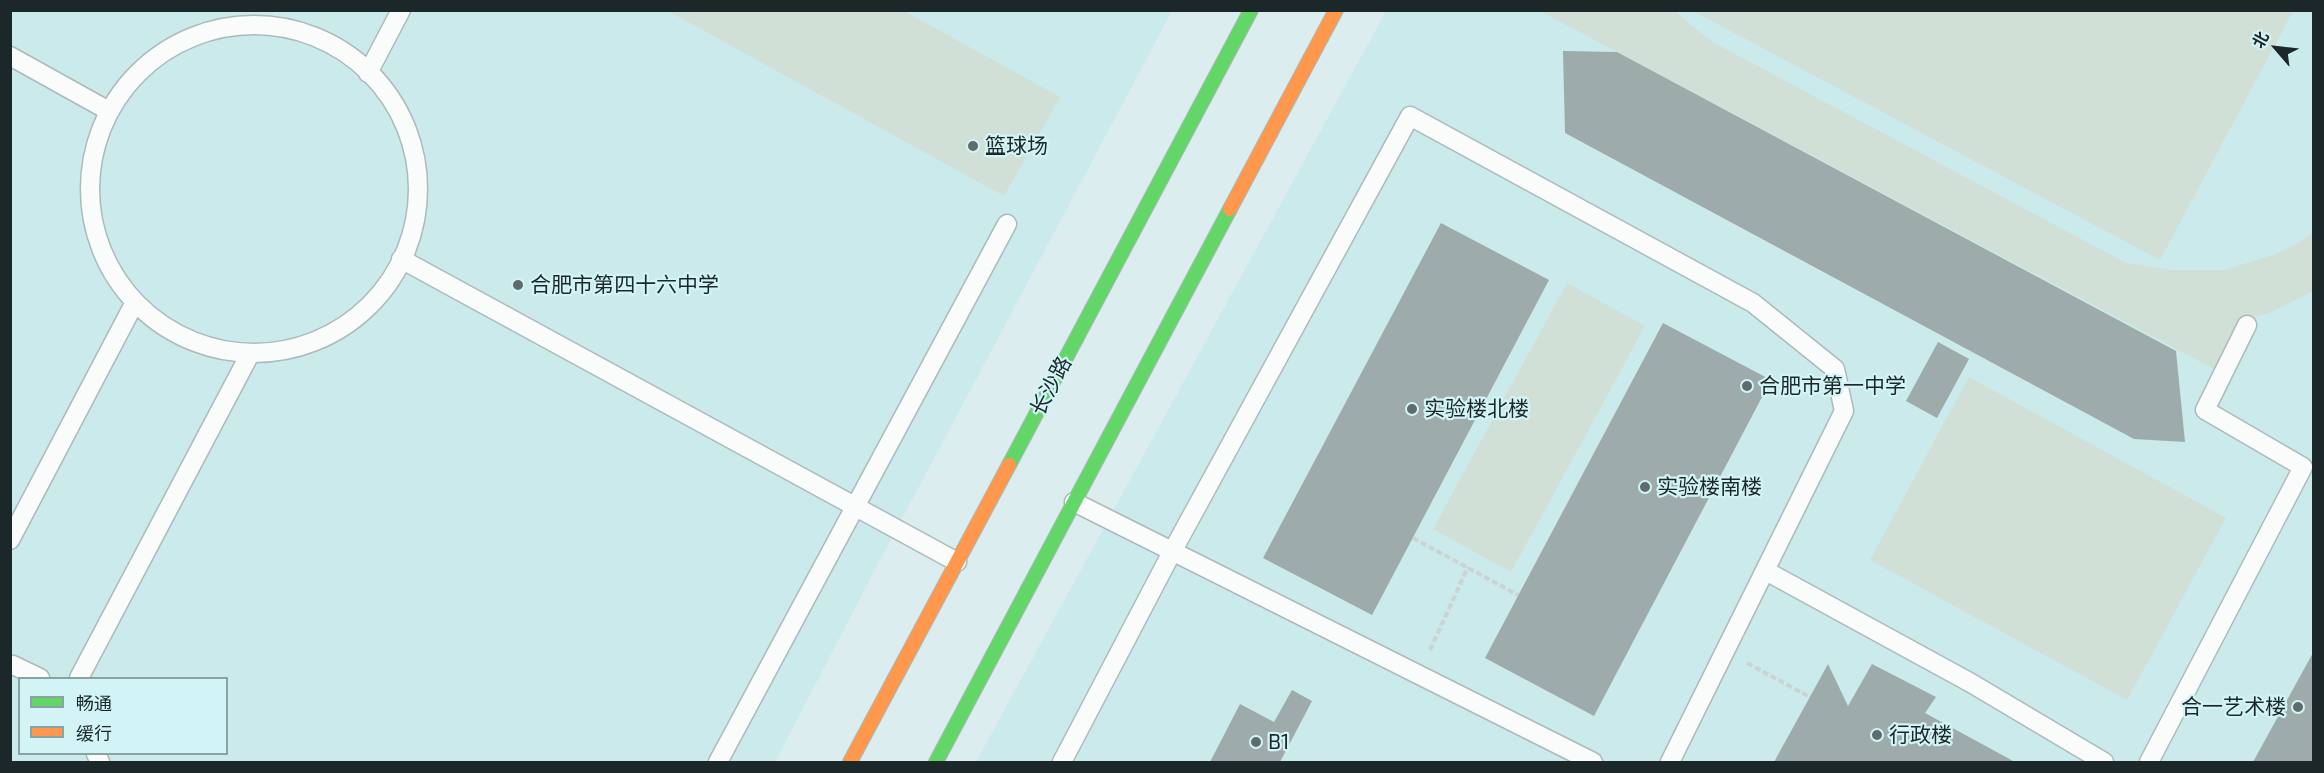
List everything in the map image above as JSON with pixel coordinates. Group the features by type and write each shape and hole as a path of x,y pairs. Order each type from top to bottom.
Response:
{"street":[{"name":"长沙路","path":"850,762 1251,10"},
{"path":"936,762 1336,10"}],"lane":[{"path":"368,73 401,10"},
{"path":"239,26 291,29 340,49 368,73 379,83 406,128 414,156 417,206 412,232 390,280 355,319 305,345 250,354 223,351 196,343 170,330 134,304 112,273 101,248 93,220 92,165 109,111 144,67 188,39 239,26"},
{"path":"10,56 109,111"},
{"path":"1062,762 1172,552 1410,116 1753,303 1835,369 1844,411 1670,762"},
{"path":"718,762 1007,224"},
{"path":"401,259 957,562"},
{"path":"10,540 134,304"},
{"path":"2149,762 2308,470 2205,410 2247,325"},
{"path":"80,677 250,354"},
{"path":"1074,502 1593,762"},
{"path":"1766,571 1971,682 2104,762"},
{"path":"11,666 38,677"}],"path":[{"path":"1413,538 1518,595"},
{"path":"1418,675 1468,567"},
{"path":"1726,652 1810,697"}],"shaded area":[{"name":"合肥市第四十六中学","path":"10,11 1172,11 775,762 11,762"},
{"name":"篮球场","path":"668,11 904,11 1060,97 1004,196"},
{"name":"合肥市第一中学","path":"1386,11 2313,11 2313,762 976,762"},
{"path":"1540,11 1675,11 1709,40 2126,263 2173,270 2224,270 2276,254 2300,242 2313,232 2313,291 2269,313 2239,321 2214,369"},
{"path":"1693,11 2293,11 2160,260"},
{"path":"1567,283 1645,326 1511,572 1433,529"},
{"path":"1969,377 2226,518 2127,700 1870,560"}],"building":[{"path":"1563,51 1617,52 2176,351 2185,442 2134,439 1565,133"},
{"name":"实验楼北楼","path":"1441,223 1549,280 1372,615 1263,558"},
{"name":"实验楼南楼","path":"1663,323 1771,380 1594,716 1485,658"},
{"path":"1938,342 1969,359 1937,418 1906,401"},
{"name":"合一艺术楼","path":"2314,651 2314,762 2253,762"},
{"name":"行政楼","path":"1828,664 1848,706 1872,664 1936,697 1925,713 2015,762 1774,762"},
{"name":"B1","path":"1292,690 1312,701 1280,762 1210,762 1240,704 1274,722"}],"traffic: fast":[{"path":"1009,465 1251,10"},
{"path":"936,762 1230,209"}],"traffic: slow":[{"path":"1230,209 1336,10"},
{"path":"850,762 1009,465"}],"place":[{"name":"篮球场","path":"973,146"},
{"name":"合肥市第四十六中学","path":"518,285"},
{"name":"合肥市第一中学","path":"1747,386"},
{"name":"实验楼北楼","path":"1412,409"},
{"name":"实验楼南楼","path":"1645,487"},
{"name":"合一艺术楼","path":"2298,707"},
{"name":"行政楼","path":"1877,735"},
{"name":"B1","path":"1256,742"}]}
